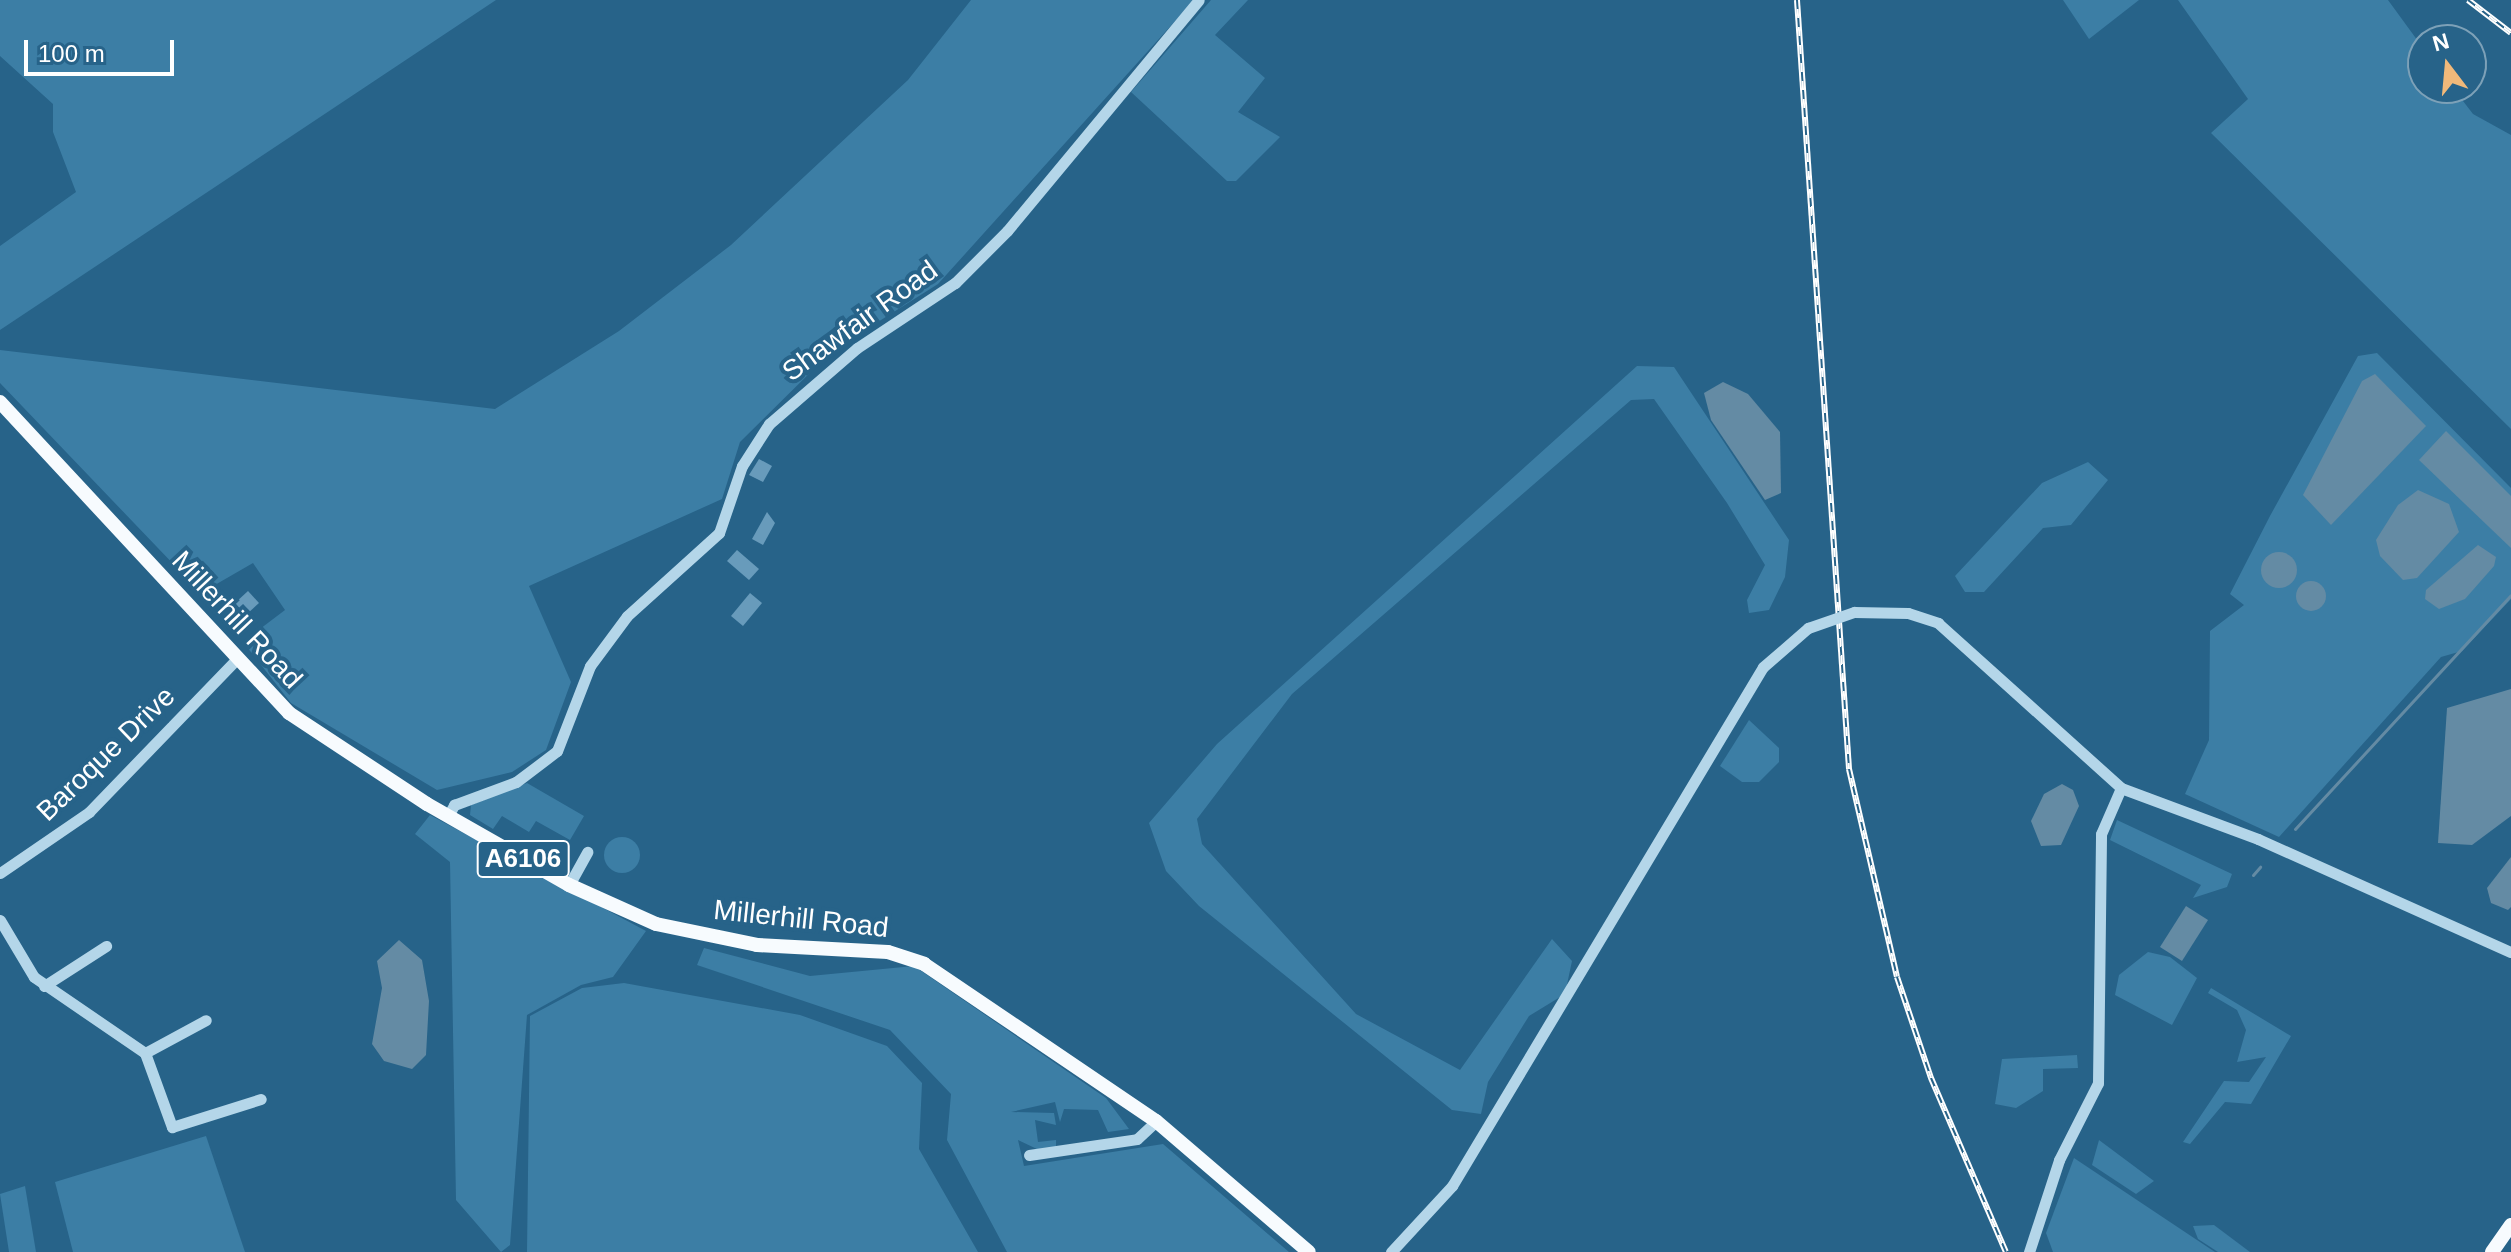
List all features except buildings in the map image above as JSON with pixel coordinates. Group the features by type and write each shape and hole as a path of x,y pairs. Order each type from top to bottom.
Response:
{"main road":[{"name":"Millerhill Road","path":"0,402 289,713 448,816 569,885 680,931 757,945 888,952 924,964 1156,1121 1309,1252"},
{"path":"2492,1252 2511,1225"}],"street":[{"name":"Shawfair Road","path":"448,816 454,805 516,782 557,751 597,654 627,616 719,533 742,466 769,424 857,348 955,283 1007,231 1199,0"},
{"path":"1391,1252 1452,1186 1763,667 1808,628 1854,612 1908,613 1938,623 2121,788 2258,839 2511,952"},
{"name":"Baroque Drive","path":"0,873 89,812 237,659"},
{"path":"2029,1252 2059,1160 2098,1083 2101,834 2121,788"},
{"path":"569,885 587,852"},
{"path":"0,920 44,986 145,1053 172,1127 261,1099"},
{"path":"44,986 106,946"},
{"path":"145,1053 206,1020"},
{"path":"1029,1155 1137,1139 1156,1121"}],"shaded area":[{"path":"0,0 496,0 0,330 0,246 76,192 53,132 53,104 0,56"},
{"path":"971,0 1194,0 938,284 832,351 740,442 722,499 529,586 571,682 546,750 512,772 437,790 291,703 243,642 285,610 253,563 201,593 0,383 0,350 495,409 619,331 731,245 908,80"},
{"path":"1211,0 1248,0 1215,35 1265,78 1238,112 1280,137 1236,181 1227,181 1131,92"},
{"path":"2063,0 2139,0 2089,39"},
{"path":"2178,0 2388,0 2407,26 2407,104 2465,104 2473,114 2511,135 2511,429 2211,133 2248,99"},
{"path":"2377,353 2511,488 2511,599 2462,651 2441,657 2279,837 2185,794 2209,740 2210,631 2244,605 2230,594 2270,516 2358,356"},
{"path":"1637,366 1674,367 1789,540 1785,577 1769,610 1749,613 1747,600 1765,565 1727,503 1654,399 1631,400 1292,694 1197,819 1202,844 1356,1014 1460,1070 1552,939 1572,961 1565,994 1529,1016 1488,1082 1481,1114 1452,1110 1199,906 1166,871 1149,823 1217,744"},
{"path":"2375,374 2426,426 2331,525 2303,495 2362,381"},
{"path":"1723,382 1748,394 1780,432 1781,493 1765,500 1711,420 1704,393"},
{"path":"2446,431 2511,496 2511,548 2419,460"},
{"path":"2088,462 2108,480 2071,525 2043,528 1984,592 1965,592 1955,576 2042,483"},
{"path":"2418,490 2449,504 2459,532 2417,578 2403,580 2380,556 2376,540 2398,505"},
{"path":"2478,545 2496,557 2494,566 2465,599 2439,609 2425,599 2426,590"},
{"path":"2279,552 2292,557 2297,570 2292,583 2279,588 2266,583 2261,570 2266,557"},
{"path":"2311,581 2317,582 2325,590 2325,602 2317,610 2311,611 2305,610 2297,602 2296,596 2297,590 2305,582"},
{"path":"2511,689 2511,816 2472,845 2438,843 2447,708"},
{"path":"1749,720 1779,748 1779,762 1759,782 1742,782 1720,766"},
{"path":"527,783 584,816 570,840 536,821 529,832 502,816 493,829 470,815 471,805"},
{"path":"2062,784 2073,790 2079,806 2061,845 2041,846 2031,821 2044,794"},
{"path":"430,815 646,931 613,977 581,985 527,1015 510,1245 501,1252 456,1200 450,862 415,834"},
{"path":"2117,820 2232,874 2227,887 2193,898 2201,885 2110,840"},
{"path":"622,837 634,843 640,855 634,867 622,873 610,867 604,855 610,843"},
{"path":"2511,857 2511,907 2508,910 2491,903 2487,888"},
{"path":"2186,906 2208,920 2182,961 2160,947"},
{"path":"399,940 422,960 429,1001 426,1055 412,1069 384,1061 372,1044 382,988 377,961"},
{"path":"704,948 810,976 914,966 1106,1098 1129,1129 1108,1132 1098,1110 1064,1109 1060,1122 1055,1102 1011,1112 1054,1113 1056,1125 1035,1120 1038,1142 1056,1140 1056,1147 1039,1150 1018,1140 1024,1166 1163,1144 1289,1252 1007,1252 947,1140 951,1094 890,1030 697,965"},
{"path":"2148,952 2170,957 2197,978 2172,1025 2115,995 2119,975"},
{"path":"624,983 800,1015 887,1046 922,1083 919,1149 978,1252 527,1252 530,1016 582,988"},
{"path":"2211,988 2291,1036 2251,1104 2225,1102 2190,1144 2183,1142 2224,1081 2249,1082 2266,1057 2237,1062 2246,1030 2237,1010 2208,993"},
{"path":"2077,1055 2078,1068 2043,1069 2043,1091 2016,1108 1995,1104 2002,1059"},
{"path":"206,1136 245,1252 73,1252 55,1182"},
{"path":"2099,1140 2154,1181 2136,1194 2092,1165"},
{"path":"2074,1158 2215,1252 2053,1252 2046,1233"},
{"path":"25,1186 36,1252 9,1252 0,1194"},
{"path":"2214,1225 2250,1252 2218,1252 2198,1239 2193,1226"}],"waterway":[{"path":"2295,829 2511,595"},
{"path":"2253,875 2260,867"}],"railway":[{"path":"1797,0 1849,769 1897,977 1931,1078 2006,1252"},
{"path":"2468,0 2511,33"}]}
